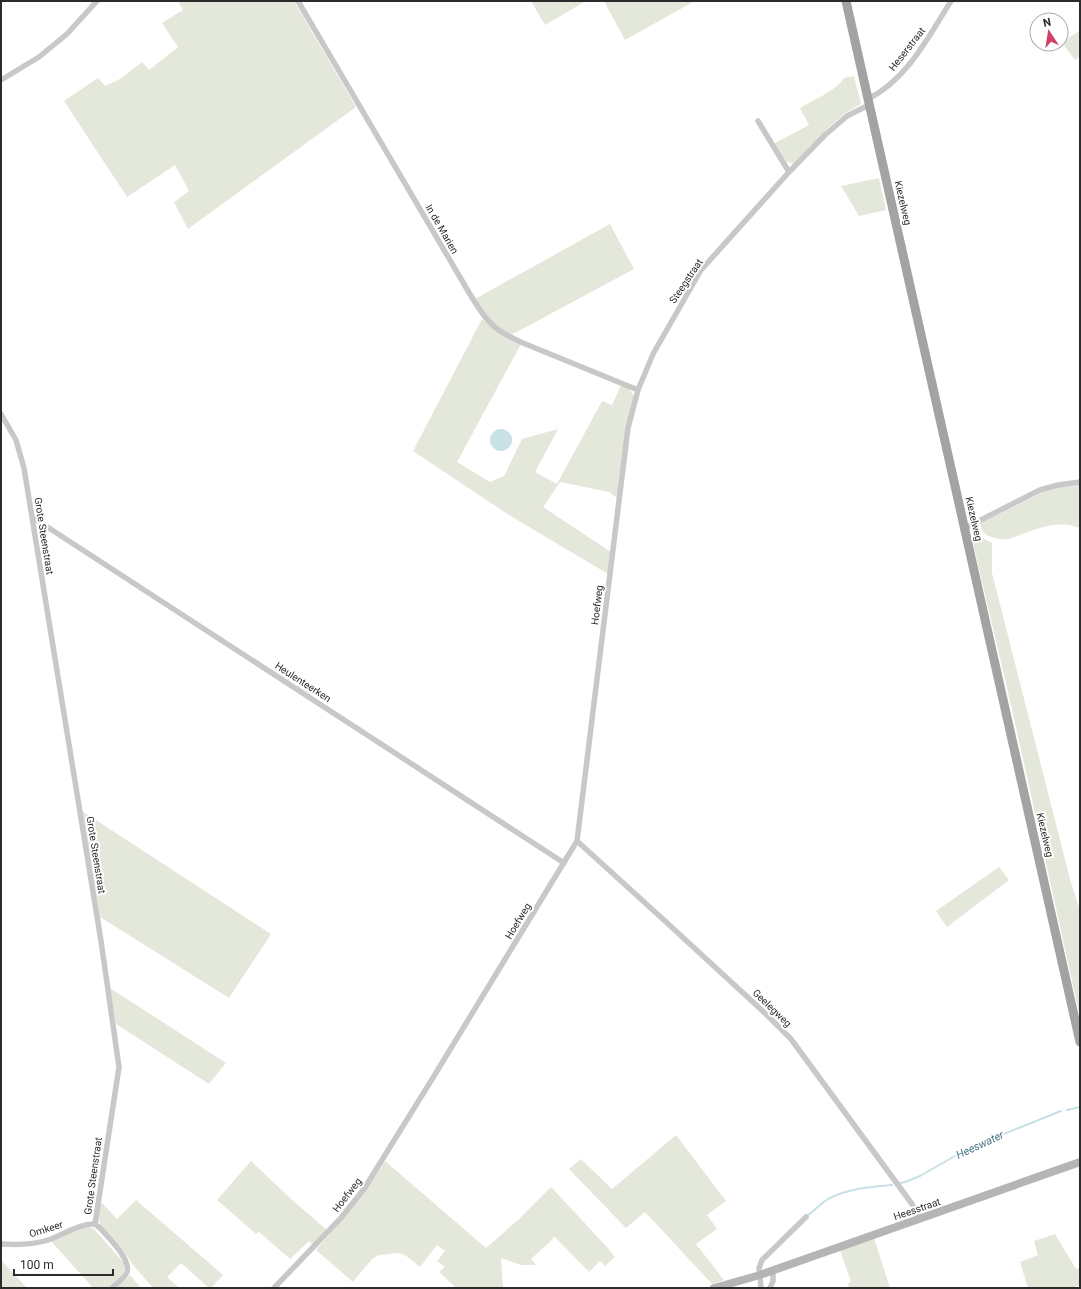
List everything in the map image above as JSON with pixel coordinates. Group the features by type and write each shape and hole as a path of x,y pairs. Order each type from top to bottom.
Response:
{"main road":[{"name":"Kiezelweg","path":"846,1 1080,1042"}],"street":[{"path":"1,80 39,58 67,34 97,1"},
{"name":"In de Marien","path":"298,1 481,313 488,322 505,334 524,343 638,390"},
{"name":"Heserstraat","path":"869,102 905,70 951,1"},
{"name":"Steegstraat","path":"619,501 628,428 638,390 652,354 701,270 789,172 825,135 846,116 869,102"},
{"path":"758,121 789,172"},
{"name":"Grote Steenstraat","path":"1,414 16,440 24,468 101,941 118,1067 95,1224 118,1249 126,1261 127,1271 125,1276 112,1288"},
{"path":"964,528 1040,490 1058,485 1080,482"},
{"name":"Hoefweg","path":"274,1288 340,1219 364,1189 577,841 619,501"},
{"name":"Heulenteerken","path":"32,517 564,863"},
{"name":"Geelegweg","path":"577,841 768,1016 791,1039 912,1204 920,1218"},
{"name":"Heesstraat","path":"714,1288 773,1270 1080,1162"},
{"path":"761,1288 759,1268 762,1260 806,1217"},
{"name":"Omkeer","path":"1,1244 35,1244 82,1226 95,1224"},
{"path":"770,1288 773,1281 773,1270"}],"shaded area":[{"path":"178,1 294,1 356,107 188,229 174,202 189,191 175,165 127,197 64,101 98,78 105,86 120,79 142,62 149,70 178,47 162,23 183,10"},
{"path":"531,1 586,1 545,25"},
{"path":"604,1 692,1 693,2 625,40"},
{"path":"1080,30 1080,56 1075,60 1069,52 1069,38"},
{"path":"854,76 861,104 844,114 829,127 795,163 784,160 775,143 809,125 800,108 830,91 844,78"},
{"path":"879,178 886,210 859,216 841,186"},
{"path":"610,224 634,269 511,335 491,322 475,299"},
{"path":"482,319 500,333 521,344 457,462 490,482 504,476 522,439 558,429 535,472 557,484 602,401 612,405 621,385 626,387 634,397 622,454 617,498 609,492 560,482 543,507 611,552 608,574 509,515 413,451"},
{"path":"1080,485 1080,528 1071,525 1052,525 1004,539 994,538 986,534 981,527 981,523 1041,493 1059,487"},
{"path":"975,537 983,538 992,543 992,573 1071,883 1080,911 1080,1017 1011,705 972,539"},
{"path":"82,811 271,934 229,998 100,917"},
{"path":"999,867 1009,880 947,927 936,911"},
{"path":"110,988 226,1063 209,1084 116,1024"},
{"path":"676,1135 726,1201 707,1215 717,1229 696,1244 724,1280 712,1284 645,1212 626,1228 569,1169 581,1159 612,1189"},
{"path":"251,1161 291,1199 327,1230 313,1245 309,1241 290,1259 259,1232 256,1234 217,1200"},
{"path":"385,1161 486,1248 518,1220 551,1187 615,1257 605,1266 600,1261 589,1272 554,1236 552,1240 531,1259 536,1265 521,1265 501,1258 503,1288 456,1288 439,1272 445,1267 437,1261 445,1251 437,1245 420,1267 405,1255 398,1253 379,1255 372,1259 353,1282 316,1250 361,1196"},
{"path":"136,1200 223,1275 211,1288 209,1288 181,1263 167,1277 179,1288 153,1288 133,1265 125,1253 102,1228 98,1218 100,1201 117,1219"},
{"path":"83,1227 94,1229 124,1263 124,1271 108,1288 93,1288 51,1241"},
{"path":"1055,1234 1076,1269 1080,1268 1080,1285 1072,1288 1028,1288 1020,1262 1038,1255 1034,1241"},
{"path":"874,1238 890,1288 849,1288 848,1283 851,1282 840,1250"},
{"path":"1,1260 27,1288 1,1288"},
{"path":"130,1275 141,1288 116,1288"}],"water":[{"path":"501,429 509,432 512,440 509,448 501,451 493,448 490,440 493,432"}],"waterway":[{"name":"Heeswater","path":"1067,1110 1080,1107"},
{"name":"Heeswater","path":"901,1183 920,1176 969,1148 1061,1111"},
{"name":"Heeswater","path":"807,1216 830,1198 845,1192 861,1188 892,1185"}]}
